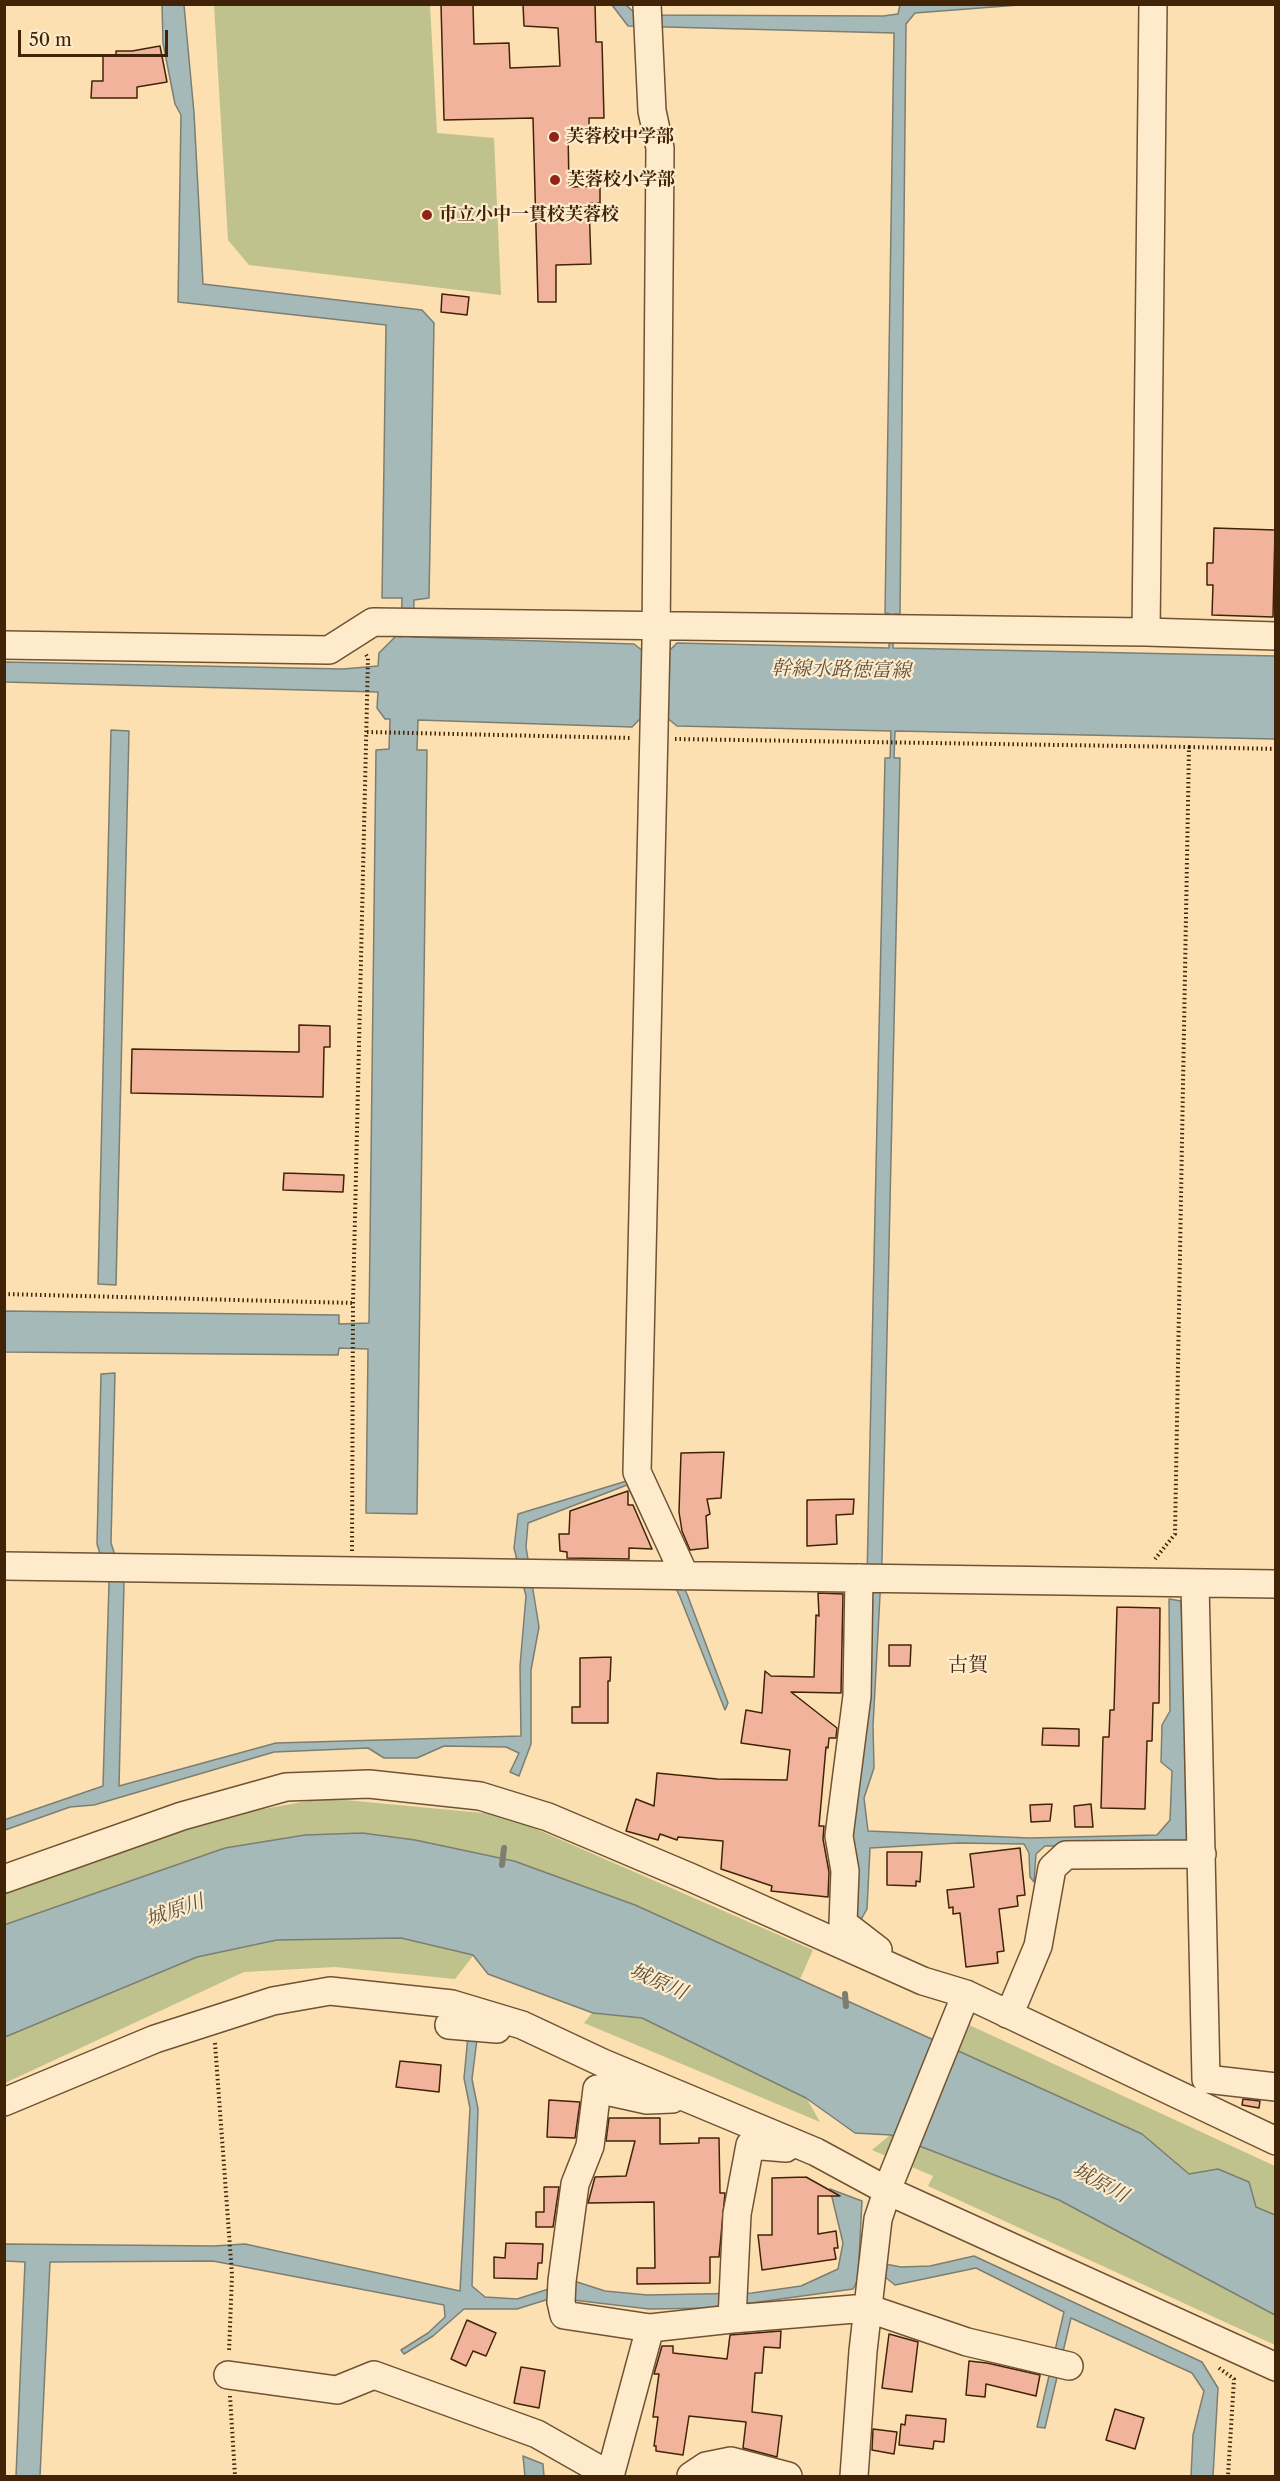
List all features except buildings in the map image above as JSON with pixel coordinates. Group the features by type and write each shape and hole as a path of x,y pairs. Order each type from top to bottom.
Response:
{"street":[{"path":"1146,632 1153,4"},
{"path":"648,14 652,111 660,148 657,634 637,1472 678,1576"},
{"path":"4,645 329,650 373,622 657,634 1146,632 1275,636"},
{"path":"4,1566 1275,1584"},
{"path":"871,1579 840,1836 845,1871 843,1923 876,1949 910,1966 923,1981"},
{"path":"1196,1583 1206,2079 1275,2087"},
{"path":"4,1879 182,1816 286,1787 369,1784 480,1796 570,1827 692,1878 964,2000 1007,2014 1275,2141"},
{"path":"1007,2014 1015,2001 1038,1947 1052,1868 1066,1855 1202,1854"},
{"path":"4,2102 155,2039 273,2001 330,1991 452,2004 522,2025 603,2063 816,2152 1275,2367"},
{"path":"854,2476 867,2308 878,2219 889,2186 964,2000"},
{"path":"449,2025 501,2030 522,2025"},
{"path":"689,2098 647,2100 597,2089 590,2146 575,2184 562,2292 564,2315 650,2328 732,2305 867,2308 967,2342 1057,2363"},
{"path":"732,2305 737,2214 750,2145 816,2152"},
{"path":"228,2375 337,2390 374,2375 537,2434 611,2476 650,2328"},
{"path":"691,2476 706,2466 731,2461 788,2476"}],"path":[{"path":"352,1572 353,1303 368,658"},
{"path":"367,732 421,734 654,731 1275,749"},
{"path":"1149,1582 1152,1563 1175,1534 1189,747"},
{"path":"4,1294 353,1303"},
{"path":"215,2042 232,2275"},
{"path":"1215,2366 1234,2379 1228,2476"}],"green space":[{"path":"214,5 430,5 437,133 494,138 501,295 249,265 228,240"},
{"path":"324,1798 504,1815 813,1950 800,1979 635,1905 514,1861 415,1840 362,1833 225,1848 5,1925 4,1890 209,1819"},
{"path":"419,1918 1024,2171 1275,2305 1275,2345 928,2186 933,2176 872,2150 890,2135 855,2133 807,2099 820,2122 584,2023 592,2013 488,1974 473,1956 455,1979 335,1967 244,1972 5,2083 4,2037 198,1947"},
{"path":"893,2021 956,2050 967,2024 1275,2166 1275,2233"}],"water":[{"name":"幹線水路徳富線","path":"162,5 184,5 194,113 203,284 422,310 434,323 429,598 414,600 413,637 634,644 643,651 668,652 677,643 889,648 890,614 885,613 894,33 628,26 612,5 626,5 637,15 883,16 898,14 900,5 1019,5 915,13 906,24 900,614 894,614 893,648 1275,656 1275,739 895,731 894,758 900,758 882,1558 873,1726 874,1768 864,1798 868,1831 1029,1838 1157,1835 1170,1820 1172,1771 1161,1762 1162,1725 1170,1711 1169,1599 1181,1601 1191,1846 1045,1846 1036,1854 1034,1882 1030,1877 1029,1853 1024,1844 958,1843 870,1848 867,1909 858,1925 849,1917 848,1840 864,1714 885,758 890,758 891,731 677,726 666,717 642,717 632,727 418,720 417,750 427,750 417,1514 366,1513 368,1349 339,1348 338,1355 5,1352 4,1311 339,1315 339,1324 369,1323 376,750 389,749 390,719 385,719 377,708 378,692 5,682 5,662 343,669 378,666 379,653 396,636 401,637 402,598 382,598 386,325 178,302 181,115 175,104 163,43"},
{"path":"111,730 129,731 116,1285 98,1284"},
{"path":"115,1373 111,1543 124,1583 119,1786 276,1743 521,1736 520,1666 526,1596 514,1548 518,1514 630,1480 687,1594 728,1703 725,1710 680,1597 627,1485 528,1523 526,1547 539,1627 531,1670 531,1744 519,1776 510,1772 519,1753 506,1747 444,1746 417,1758 384,1758 368,1748 274,1752 94,1805 70,1807 5,1830 4,1820 103,1786 109,1583 97,1544 101,1374"},
{"name":"城原川","path":"362,1833 415,1840 514,1861 635,1905 1142,2134 1189,2174 1218,2169 1249,2182 1256,2207 1275,2215 1275,2315 1059,2200 891,2135 855,2133 806,2098 642,2018 593,2013 488,1974 473,1955 401,1938 277,1940 197,1957 5,2037 4,1925 225,1848 305,1835"},
{"path":"468,2036 477,2039 472,2079 478,2109 472,2286 485,2297 517,2299 574,2281 605,2291 647,2295 752,2293 801,2286 838,2269 843,2243 830,2189 862,2201 859,2259 901,2267 930,2266 974,2256 1202,2362 1218,2388 1213,2476 1191,2476 1193,2435 1204,2391 1192,2373 1071,2318 1045,2428 1037,2427 1064,2312 976,2268 895,2285 885,2277 860,2276 853,2289 715,2308 649,2309 549,2299 517,2309 464,2309 433,2336 404,2354 401,2350 428,2333 445,2317 444,2305 213,2261 50,2262 40,2476 16,2476 25,2262 5,2261 5,2244 214,2246 245,2244 460,2291 470,2108 464,2078"},
{"path":"523,2456 543,2464 544,2476 525,2476"}],"waterway":[{"path":"502,1865 504,1848"},
{"path":"845,1994 846,2006"}],"place":[{"name":"芙蓉校中学部","path":"554,137"},
{"name":"芙蓉校小学部","path":"555,180"},
{"name":"市立小中一貫校芙蓉校","path":"427,215"}],"district":[{"name":"古賀","path":"968,1665"}]}
